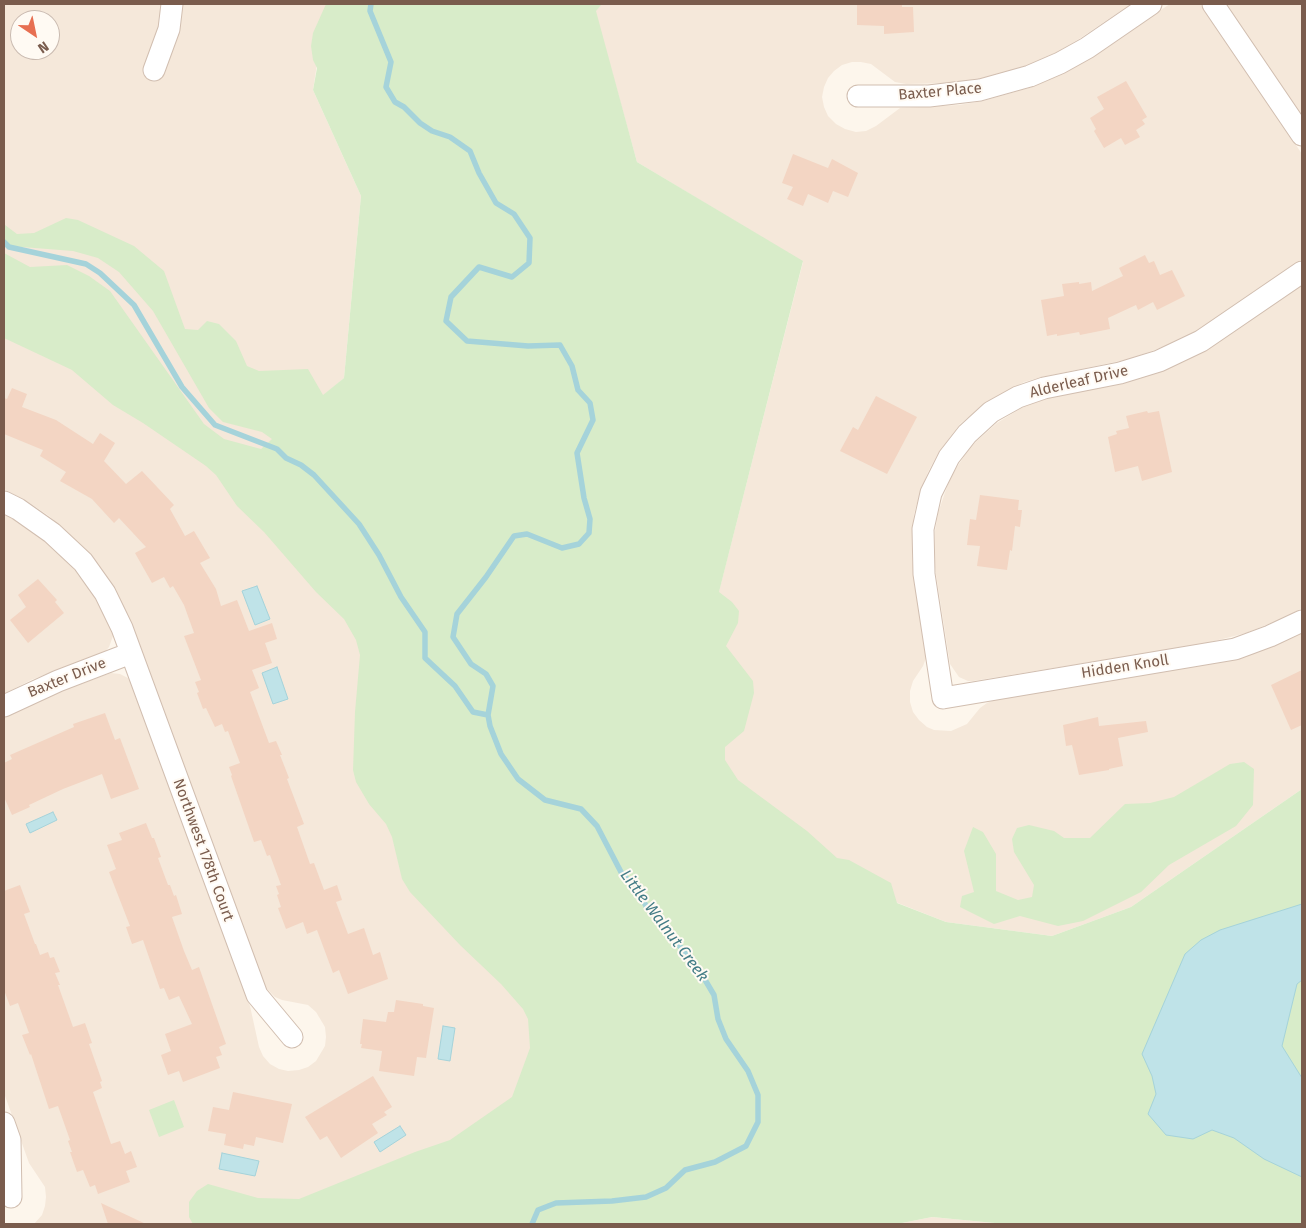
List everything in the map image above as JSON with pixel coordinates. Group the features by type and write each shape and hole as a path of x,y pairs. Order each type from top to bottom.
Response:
{"street":[{"path":"154,70 169,29 172,4"},
{"name":"Baxter Place","path":"858,96 929,96 980,90 1030,76 1060,64 1087,48 1151,4"},
{"path":"1213,4 1302,135"},
{"name":"Alderleaf Drive","path":"943,698 924,574 923,529 931,493 949,457 967,434 991,412 1018,397 1044,388 1120,373 1159,361 1201,341 1302,272"},
{"name":"Northwest 178th Court","path":"4,502 52,532 83,562 105,593 119,621 257,995 292,1037"},
{"name":"Hidden Knoll","path":"943,698 1235,649 1270,636 1302,621"},
{"name":"Baxter Drive","path":"4,706 58,681 131,653"},
{"path":"4,1123 10,1140 11,1197"}],"shaded area":[{"path":"4,4 326,4 313,90 361,196 344,378 258,452 599,1064 319,1224 34,1224 42,1215 45,1206 45,1187 29,1163 4,1093 4,717 61,691 111,673 120,674 128,678 133,686 250,1006 259,1047 263,1056 270,1064 279,1069 288,1071 299,1070 308,1067 316,1061 325,1046 326,1037 325,1027 316,1012 308,1005 275,997 263,985 86,551 49,516 4,489"},
{"path":"602,4 1131,4 1055,53 1030,65 1004,74 977,80 906,84 895,82 871,64 852,62 842,65 828,78 824,87 822,97 824,107 828,116 836,124 856,132 866,131 876,126 900,108 959,105 983,101 1029,88 1073,68 1170,4 1199,4 1202,6 1302,154 1302,259 1198,330 1176,342 1130,359 1024,382 991,400 961,423 938,453 928,472 914,514 912,558 926,658 913,681 910,691 910,702 913,712 927,727 934,730 951,731 967,724 980,708 997,699 1229,661 1302,633 1302,789 1131,907 1052,936 946,922 865,890 680,744 803,262 637,162 595,11"},
{"path":"1226,4 1302,4 1302,116"},
{"path":"1302,285 1302,608 1286,617 1246,633 1203,644 973,681 959,677 950,664 935,568 935,531 938,513 950,478 970,447 997,423 1028,404 1045,398 1117,385 1141,378 1186,360 1208,349"},
{"path":"4,513 53,547 70,564 99,603 113,630 113,636 105,652 31,680 4,694"},
{"path":"932,1217 1005,1224 897,1224"}],"green space":[{"path":"326,4 602,4 596,11 637,162 803,261 719,592 732,602 739,611 738,623 726,646 753,681 754,693 744,731 725,747 725,760 738,780 807,831 837,858 849,860 891,883 897,903 946,922 1052,936 1131,907 1302,789 1302,1224 1005,1224 932,1217 897,1224 193,1224 189,1217 189,1202 197,1191 208,1184 258,1198 299,1199 415,1152 450,1140 512,1097 530,1048 528,1019 523,1009 501,984 460,945 410,892 402,879 392,837 386,824 369,804 356,782 353,770 355,712 360,655 356,640 344,619 316,592 264,532 237,506 216,475 206,466 113,405 72,370 4,338 4,253 30,267 67,265 89,276 110,291 204,424 224,439 261,449 272,439 262,432 223,422 209,408 153,311 119,272 98,258 73,251 4,244 4,216 5,225 17,234 34,233 66,218 78,220 134,246 164,271 185,329 198,330 207,321 219,324 236,341 247,366 259,371 308,369 323,395 344,378 361,196 313,90 317,68 313,60 311,46 313,33"},
{"path":"1244,762 1254,769 1253,805 1236,826 1169,865 1141,892 1083,921 1058,926 1020,916 994,924 960,907 962,896 974,892 964,851 973,827 983,832 996,854 996,891 1018,900 1032,897 1034,885 1014,852 1012,839 1017,828 1029,825 1054,831 1064,838 1090,838 1125,804 1150,803 1174,797 1230,764"},
{"path":"174,1100 184,1127 159,1137 149,1110"}],"water":[{"path":"257,586 270,619 255,625 242,591"},
{"path":"277,667 288,699 273,704 262,673"},
{"path":"53,812 57,820 30,833 26,824"},
{"path":"1302,904 1302,980 1297,984 1282,1046 1302,1078 1302,1177 1264,1159 1234,1138 1212,1130 1193,1139 1166,1135 1148,1114 1156,1094 1152,1076 1142,1054 1185,954 1201,940 1220,930"},
{"path":"443,1026 455,1028 450,1061 438,1059"},
{"path":"400,1126 406,1135 380,1152 374,1142"},
{"path":"222,1153 259,1161 255,1176 219,1169"}],"building":[{"path":"857,4 902,4 902,7 913,7 914,32 884,34 884,26 857,25"},
{"path":"1126,81 1147,117 1142,120 1145,124 1136,130 1140,137 1125,145 1121,138 1104,148 1094,131 1096,129 1090,118 1104,109 1097,97"},
{"path":"793,154 828,168 832,159 858,173 848,197 833,191 828,203 808,194 803,206 787,199 793,187 782,183"},
{"path":"1145,255 1149,263 1154,261 1160,275 1172,270 1185,296 1157,310 1153,302 1138,310 1136,305 1108,318 1110,329 1080,335 1079,332 1047,336 1041,300 1064,296 1062,284 1091,282 1092,291 1123,276 1119,268"},
{"path":"12,388 27,394 22,407 56,420 93,444 100,433 115,443 104,461 126,484 142,471 174,505 170,509 185,536 194,531 210,558 200,563 216,589 221,606 237,600 249,631 272,623 277,639 265,643 272,663 252,670 259,688 250,692 269,743 276,741 282,755 280,755 289,778 287,779 304,824 297,827 310,864 314,863 324,890 337,885 342,900 336,902 348,934 364,928 373,955 380,952 388,979 348,994 339,970 333,973 317,930 307,934 303,922 286,929 278,908 281,907 276,886 281,885 270,855 267,856 261,840 254,842 231,776 229,767 240,763 228,731 225,732 222,724 215,727 206,708 203,709 197,693 199,692 195,682 201,680 184,636 194,633 184,605 173,586 170,588 164,577 152,583 135,553 146,547 119,518 114,523 92,499 60,481 66,472 40,456 43,450 4,434 4,398 7,399"},
{"path":"876,396 917,417 887,474 840,451 853,427 858,430"},
{"path":"1147,411 1148,413 1159,411 1172,472 1142,481 1138,466 1115,472 1108,437 1117,434 1116,431 1129,428 1126,416"},
{"path":"980,495 1019,500 1018,510 1022,510 1020,527 1015,526 1012,551 1010,550 1007,570 977,566 980,546 967,545 970,519 976,520"},
{"path":"38,579 57,600 55,602 64,613 28,643 10,620 26,607 18,595"},
{"path":"1302,670 1302,725 1291,730 1271,685"},
{"path":"105,713 115,740 120,738 139,789 111,799 102,774 63,789 12,815 4,797 4,763 12,759 10,755 74,727 73,724"},
{"path":"1098,717 1099,726 1146,721 1148,732 1118,738 1123,766 1079,775 1072,745 1066,746 1063,725"},
{"path":"146,823 161,857 158,858 168,885 170,885 174,896 176,895 182,914 172,917 184,951 192,970 199,967 226,1044 219,1047 222,1055 216,1057 220,1068 183,1082 179,1071 168,1075 161,1055 171,1051 165,1034 192,1024 179,996 169,1000 164,988 160,989 143,940 132,944 126,927 130,926 109,872 116,869 107,845 122,840 119,833"},
{"path":"20,885 30,912 24,914 40,955 48,952 50,958 54,957 60,972 55,973 73,1027 85,1023 92,1043 89,1044 102,1081 100,1082 102,1088 93,1092 111,1144 120,1141 125,1154 131,1151 137,1167 126,1171 130,1182 98,1194 95,1185 90,1187 83,1170 77,1172 70,1152 72,1152 68,1141 70,1140 58,1106 49,1109 31,1054 22,1035 29,1033 18,1003 10,1006 4,990 4,891"},
{"path":"396,1000 423,1004 423,1006 434,1008 426,1058 417,1057 414,1076 379,1071 382,1051 361,1048 362,1044 360,1044 363,1019 386,1022 388,1012 394,1012"},
{"path":"373,1076 392,1107 384,1112 387,1115 372,1124 378,1133 341,1158 327,1136 320,1140 305,1117"},
{"path":"233,1092 292,1104 283,1143 256,1137 254,1146 244,1144 243,1149 224,1145 226,1134 208,1131 213,1107 229,1110"},
{"path":"101,1203 146,1224 108,1224"}],"waterway":[{"name":"Little Walnut Creek","path":"371,4 370,11 391,62 386,87 395,102 404,107 420,123 432,131 450,137 470,151 479,173 496,203 514,214 530,238 529,263 512,277 479,267 451,297 446,321 467,341 528,346 560,345 572,366 578,390 590,403 593,420 577,453 584,498 590,519 589,533 579,544 562,548 527,534 514,536 486,577 457,614 453,637 471,664 486,674 493,686 488,715 490,726 501,754 518,779 545,800 581,809 597,826 621,872 640,894 647,908 701,973 714,995 718,1019 726,1039 748,1071 758,1095 758,1122 746,1146 715,1162 685,1170 666,1188 646,1197 612,1201 556,1203 538,1210 532,1224"},
{"path":"4,242 9,247 86,264 100,273 134,305 182,387 215,425 277,449 286,458 301,465 314,475 359,524 379,555 401,597 425,632 425,658 455,686 473,712 488,715"}]}
